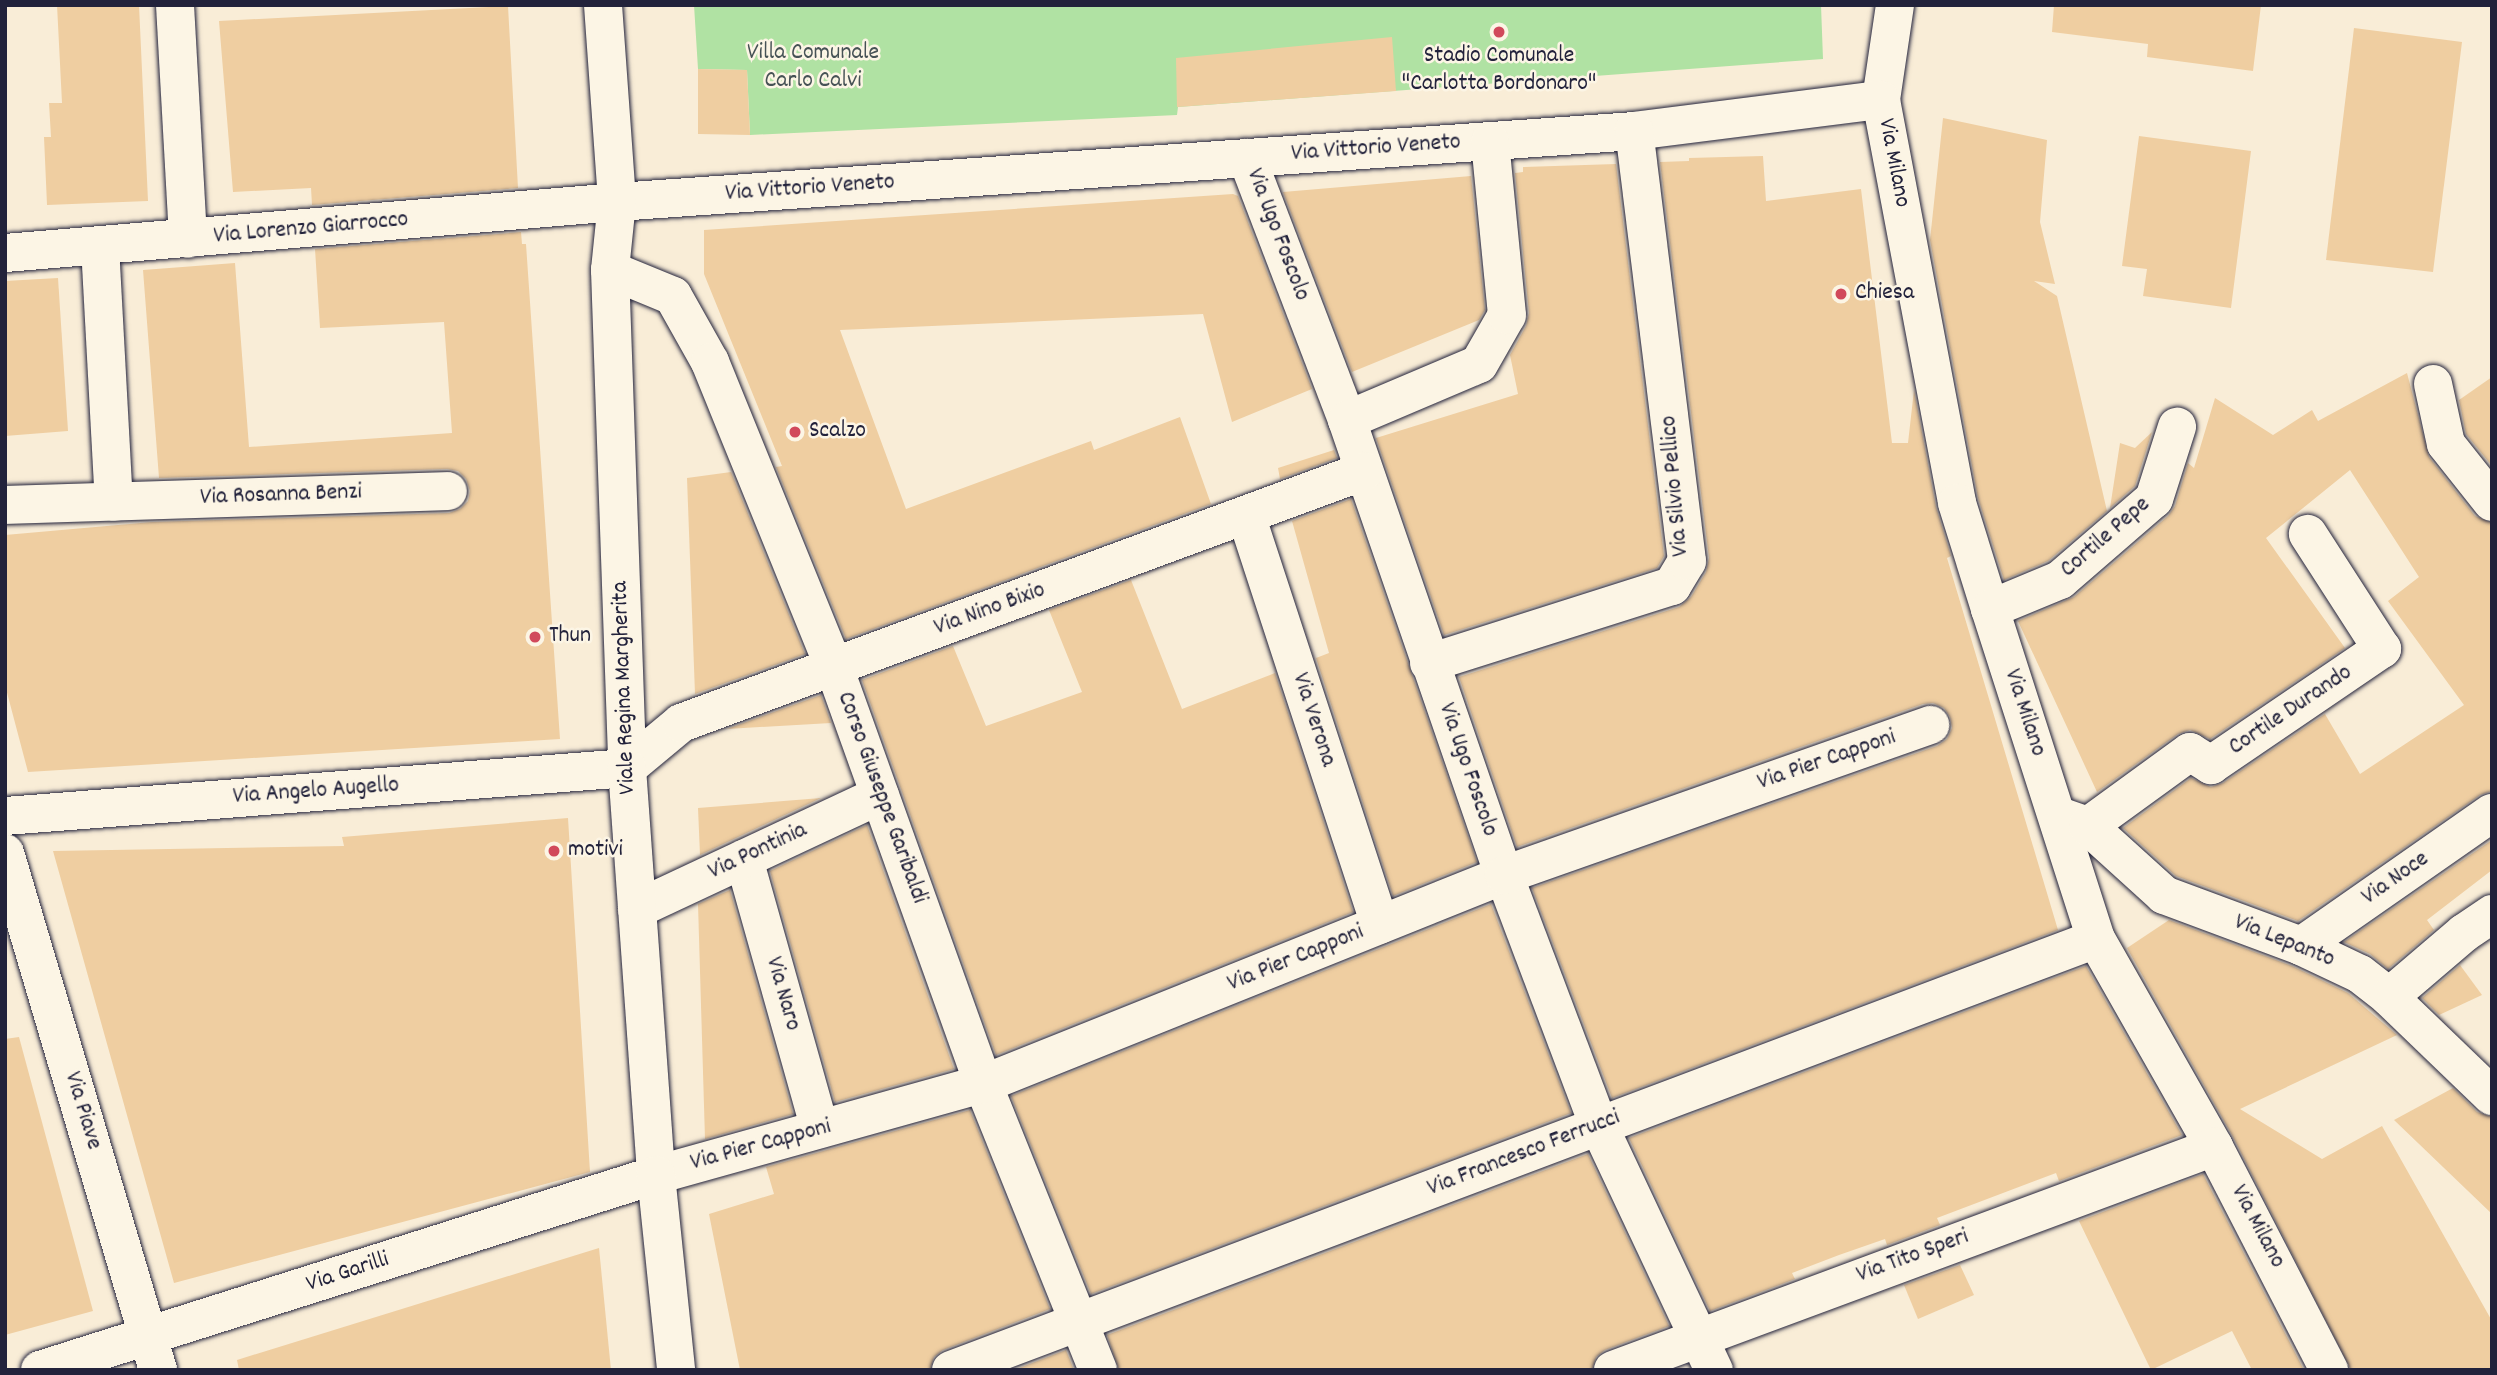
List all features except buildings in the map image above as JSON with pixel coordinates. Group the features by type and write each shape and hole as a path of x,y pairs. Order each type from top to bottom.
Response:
{"street":[{"path":"175,5 188,239"},
{"name":"Viale Regina Margherita","path":"603,5 617,202 610,270 627,768 656,1175 676,1370"},
{"name":"Via Milano","path":"1895,5 1881,100 1957,503 1990,608 2073,821 2096,939 2214,1147 2329,1370"},
{"name":"Via Vittorio Veneto","path":"617,202 1634,131 1881,100"},
{"name":"Via Silvio Pellico","path":"1429,663 1672,586 1688,561 1634,131"},
{"path":"1347,420 1479,364 1507,315 1490,142"},
{"name":"Via Ugo Foscolo","path":"1247,158 1347,420 1504,875 1599,1126 1707,1353"},
{"name":"Via Lorenzo Giarrocco","path":"5,253 617,202"},
{"path":"100,246 114,502"},
{"name":"Corso Giuseppe Garibaldi","path":"610,270 673,296 710,362 834,667 983,1084 1098,1370"},
{"path":"2433,384 2446,444 2492,502"},
{"name":"Cortile Pepe","path":"1990,608 2060,580 2154,499 2178,427"},
{"name":"Via Nino Bixio","path":"627,768 681,723 1364,471"},
{"name":"Via Rosanna Benzi","path":"5,505 448,491"},
{"name":"Via Verona","path":"1246,514 1380,925"},
{"name":"Cortile Durando","path":"2073,821 2190,752 2211,765 2382,649 2308,534"},
{"name":"Via Pier Capponi","path":"656,1175 983,1084 1504,875 1930,725"},
{"name":"Via Angelo Augello","path":"5,816 627,768"},
{"name":"Via Pontinia","path":"637,909 880,795"},
{"name":"Via Noce","path":"2301,946 2492,813"},
{"name":"Via Lepanto","path":"2073,821 2164,895 2301,946 2360,974 2389,997 2492,1096"},
{"name":"Via Piave","path":"5,853 154,1353"},
{"name":"Via Naro","path":"744,859 820,1129"},
{"path":"2389,997 2464,933 2492,914"},
{"name":"Via Francesco Ferrucci","path":"951,1370 2096,939"},
{"name":"Via Tito Speri","path":"1613,1370 1707,1353 2214,1147"},
{"name":"Via Garilli","path":"40,1370 154,1353 656,1175"}],"green space":[{"name":"Villa Comunale Carlo Calvi","path":"694,5 1821,5 1823,59 1178,107 1177,115 750,135 747,70 698,69"}],"place":[{"name":"Stadio Comunale \"Carlotta Bordonaro\"","path":"1499,32"},
{"name":"Chiesa","path":"1841,294"},
{"name":"Scalzo","path":"795,432"},
{"name":"Thun","path":"535,637"},
{"name":"motivi","path":"554,851"}]}
